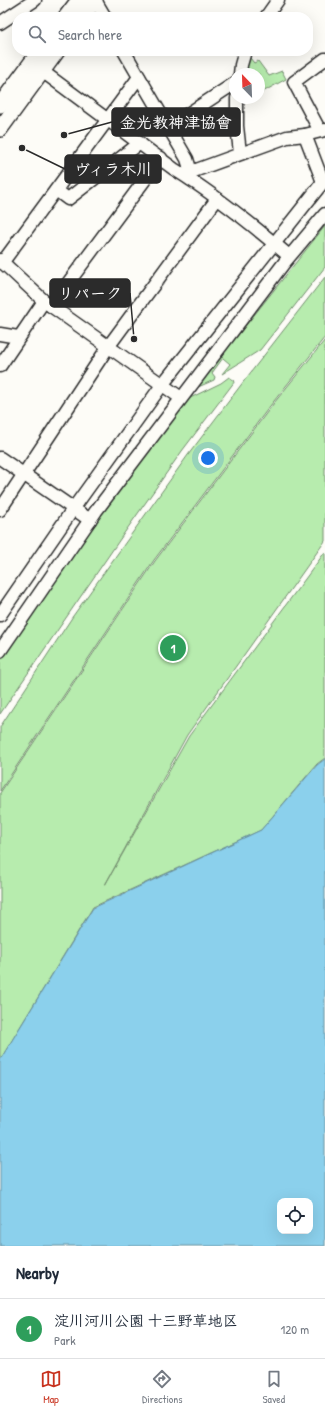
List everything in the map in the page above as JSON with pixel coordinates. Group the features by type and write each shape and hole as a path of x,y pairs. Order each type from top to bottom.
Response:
{"main road":[{"path":"70,12 79,0"},
{"path":"86,12 95,0"},
{"path":"0,105 36,56"},
{"path":"0,129 53,56"}],"street":[{"path":"17,12 35,0"},
{"path":"95,0 102,12"},
{"path":"270,12 278,0"},
{"path":"0,23 12,15"},
{"path":"127,56 187,159 191,175"},
{"path":"241,68 244,56"},
{"path":"191,175 240,153 287,137 305,135 322,130 294,82 325,59"},
{"path":"42,71 174,169 191,175 216,199 289,256"},
{"path":"139,77 56,190 3,267 47,303 182,398"},
{"path":"168,127 229,87"},
{"path":"237,104 237,126 240,153"},
{"path":"0,615 73,509 162,385 323,182 305,135"},
{"path":"56,190 68,199 140,143"},
{"path":"0,366 18,337 47,303 161,158"},
{"path":"0,510 108,346 216,199"},
{"path":"0,650 90,520 289,256 325,214"},
{"path":"0,334 18,337"},
{"path":"0,458 90,520"}],"green space":[{"path":"250,58 254,63 258,61 263,68 247,68"},
{"path":"265,71 269,76 282,71 286,79 265,91"},
{"path":"325,226 325,267 260,350 222,374 230,364 223,358 212,373 215,377 214,380 196,388"},
{"path":"325,277 325,337 270,406 154,560 0,791 0,727 73,616 188,455"},
{"path":"325,340 325,541 187,735 105,885 189,736 325,552 325,758 317,764 261,830 93,907 0,1060 0,793 155,561 274,403"},
{"path":"229,377 235,381 182,451 0,714 0,661 99,517 186,400 221,383"}],"water":[{"path":"325,759 325,1246 0,1246 0,1060 93,908 261,830 317,765"}],"place":[{"name":"金光教神津協會","path":"64,135"},
{"name":"ヴィラ木川","path":"22,148"},
{"name":"リパーク","path":"134,339"},
{"name":"淀川河川公園 十三野草地区","path":"173,648"}]}
